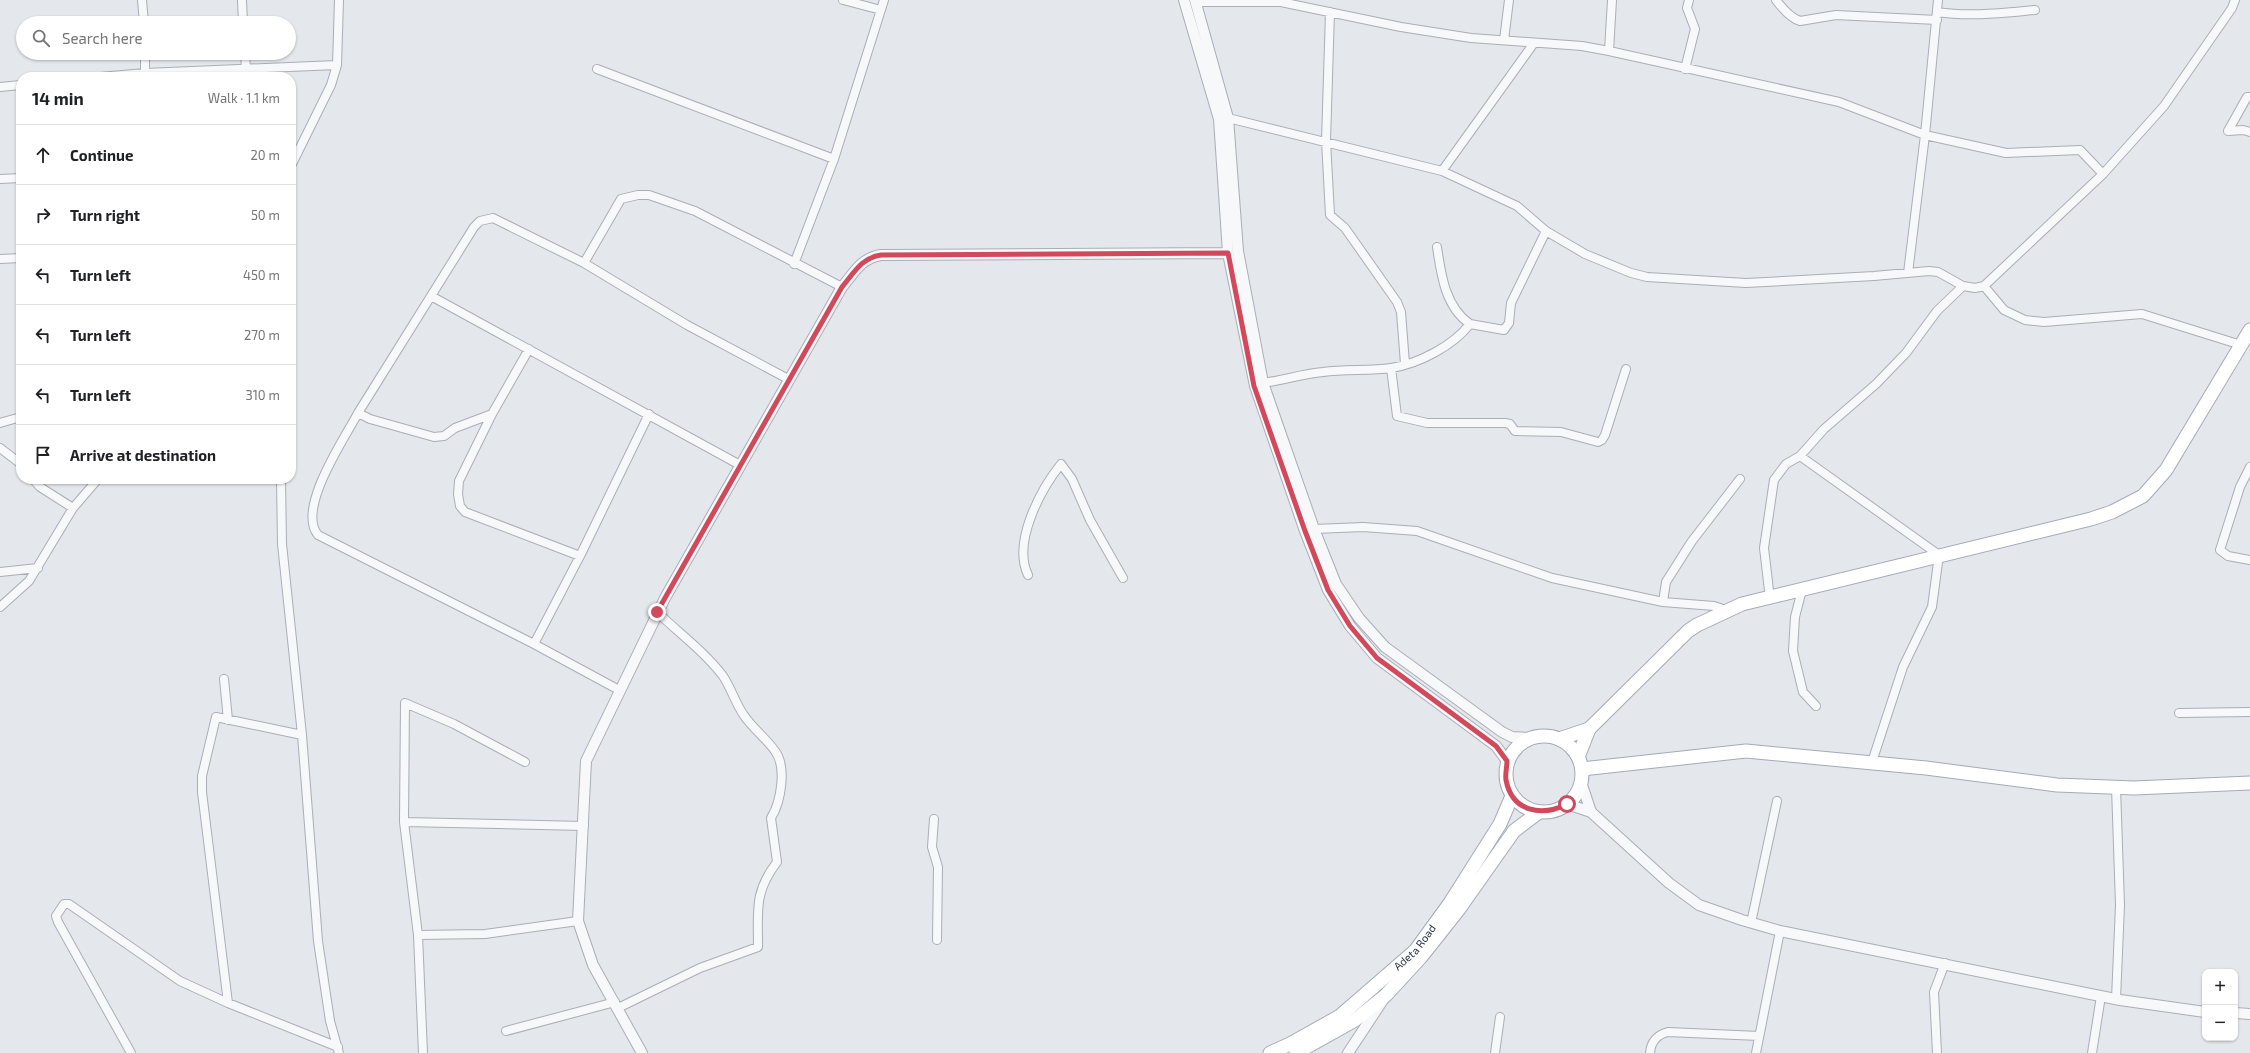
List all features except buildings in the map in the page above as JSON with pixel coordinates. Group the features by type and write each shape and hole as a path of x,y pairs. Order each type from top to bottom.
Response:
{"main road":[{"path":"1558,739 1589,728 1688,631 1697,625 1742,604 1770,599 1939,555 2090,520 2112,512 2144,496 2166,470 2250,330"},
{"path":"1580,769 1571,747 1558,739 1544,736 1530,738 1517,747 1507,761 1505,779 1512,796 1525,808 1539,812 1554,811 1567,804 1577,793 1580,769 1589,728"},
{"path":"1580,769 1746,751 1872,762 2057,786 2116,787 2250,783"},
{"name":"Adeta Road","path":"1270,1053 1290,1044 1340,1016 1415,951 1450,903 1500,824 1512,796"},
{"name":"Adeta Road","path":"1296,1053 1355,1020 1386,995 1422,957 1459,909 1514,831 1539,812"}],"street":[{"path":"142,0 143,16"},
{"path":"242,0 243,16"},
{"path":"296,156 331,85 337,65 339,0"},
{"path":"843,0 881,10"},
{"path":"794,264 834,159 884,0"},
{"path":"1184,0 1199,31 1228,118 1238,251 1263,383 1314,529 1328,590 1350,626 1377,658 1496,746 1507,761"},
{"path":"1504,40 1509,0"},
{"path":"1609,51 1612,0"},
{"path":"1685,69 1695,29 1687,8 1688,0"},
{"path":"1776,0 1782,8 1796,20 1800,21 1836,15 1937,16 1996,14 2035,10"},
{"path":"1908,273 1925,135 1938,0"},
{"path":"1228,118 1326,141 1442,171 1517,206 1546,231 1585,254 1631,273 1648,277 1746,283 1929,271 1938,272 1963,286 1975,288 1984,286 2103,174 2164,106 2228,14 2235,0"},
{"path":"1530,738 1512,737 1502,732 1385,647 1360,618 1336,584 1318,551 1254,386 1228,253 1219,119 1199,31 1195,1 1281,2 1401,27 1471,38 1582,46 1609,51 1839,102 1925,135 2006,153 2080,150 2103,174"},
{"path":"1330,12 1326,141 1330,215 1345,228 1397,302 1401,312 1405,364"},
{"path":"1442,171 1534,43"},
{"path":"145,60 145,72"},
{"path":"245,60 246,70"},
{"path":"179,72 337,65"},
{"path":"597,69 834,159"},
{"path":"0,86 16,84"},
{"path":"2250,97 2247,97 2228,131 2242,130 2250,132"},
{"path":"0,179 16,178"},
{"path":"584,263 621,199 638,194 649,195 695,211 794,264 842,287"},
{"path":"619,690 534,644 318,535 314,530 312,516 320,484 358,413 474,227 486,218 493,218 584,263 687,325 790,380"},
{"path":"1437,247 1442,276 1448,295 1458,313 1470,324 1504,330 1509,323 1511,303 1546,231"},
{"path":"642,1053 594,964 578,921 577,911 584,826 586,761 657,612 842,287 863,261 870,257 881,255 1228,253"},
{"path":"0,259 16,258"},
{"path":"1770,599 1764,548 1774,480 1786,464 1800,456 1824,429 1876,384 1906,353 1936,311 1963,286"},
{"path":"1984,286 2004,310 2025,320 2044,322 2142,314 2241,345"},
{"path":"431,296 740,465"},
{"path":"1263,383 1323,372 1391,368 1428,355 1462,334 1470,324"},
{"path":"529,349 492,414 459,481 458,494 460,506 465,512 580,556"},
{"path":"1391,368 1397,416 1427,423 1505,423 1510,424 1515,431 1561,432 1598,442 1602,440 1605,435 1626,369"},
{"path":"358,413 370,419 434,437 444,436 455,428 492,414"},
{"path":"534,644 580,556 649,414"},
{"path":"0,423 16,418"},
{"path":"0,448 16,460"},
{"path":"1800,456 1939,555 1932,607 1903,667 1872,762"},
{"path":"1028,575 1025,568 1024,550 1027,530 1047,482 1061,464 1072,479 1090,520 1123,578"},
{"path":"2250,467 2240,487 2220,550 2228,556 2250,560"},
{"path":"1663,602 1666,582 1688,547 1740,479"},
{"path":"37,484 73,508"},
{"path":"1,603 29,581 73,508 94,484"},
{"path":"281,484 282,544 302,735 318,941 330,1021 339,1050"},
{"path":"1314,529 1363,527 1417,531 1552,578 1663,602 1714,606 1729,611"},
{"path":"0,572 38,568"},
{"path":"1802,590 1795,617 1793,651 1803,692 1816,706"},
{"path":"506,1031 616,1005 700,968 758,947 758,902 765,878 777,862 771,818 778,806 782,776 776,752 743,715 723,677 702,653 657,612"},
{"path":"224,679 228,720"},
{"path":"423,1053 418,935 404,822 405,703 454,724 525,762"},
{"path":"2179,713 2250,712"},
{"path":"228,1003 202,781 216,717 302,735"},
{"path":"1580,769 1591,812"},
{"path":"2116,787 2120,905 2116,999"},
{"path":"1750,923 1777,801"},
{"path":"1567,804 1591,812 1669,883 1699,905 1750,923 1780,931 2116,999 2202,1012"},
{"path":"934,819 932,847 938,867 937,940"},
{"path":"404,822 584,826"},
{"path":"131,1053 58,922 56,916 64,904 69,904 180,981 339,1050"},
{"path":"418,935 486,934 578,921"},
{"path":"1756,1053 1780,931"},
{"path":"1937,1053 1934,992 1945,964"},
{"path":"1348,1053 1386,995"},
{"path":"2092,1053 2101,996"},
{"path":"2238,1014 2250,1014"},
{"path":"1495,1053 1500,1017"},
{"path":"1650,1053 1654,1040 1660,1034 1668,1032 1759,1036"}],"route":[{"path":"657,612 842,287 863,261 870,257 881,255 1228,253 1254,386 1305,531 1328,590 1350,626 1377,658 1496,746 1507,761 1505,779 1512,796 1525,808 1539,812 1554,811 1567,804"}]}
